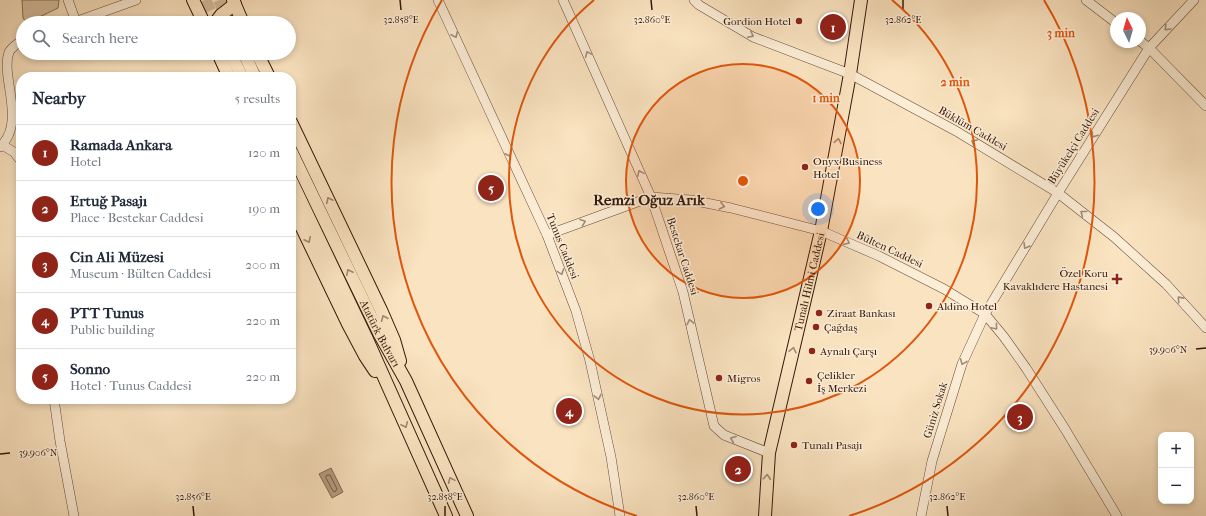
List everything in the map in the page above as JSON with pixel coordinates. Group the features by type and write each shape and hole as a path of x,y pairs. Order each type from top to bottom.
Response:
{"main road":[{"path":"193,0 201,16"},
{"name":"Tunalı Hilmi Caddesi","path":"765,516 769,453 821,231 850,74 861,0"},
{"path":"220,16 234,2 240,16"},
{"path":"222,60 228,72"},
{"path":"234,60 240,72"},
{"path":"247,60 253,72"},
{"path":"260,60 266,72"},
{"path":"296,132 381,310 394,340 406,381"},
{"name":"Atatürk Bulvarı","path":"296,161 379,333 406,381 467,516"},
{"name":"Atatürk Bulvarı","path":"296,190 366,337 446,516"},
{"path":"296,215 365,356 389,390"}],"street":[{"path":"68,0 72,16"},
{"path":"91,16 136,0"},
{"name":"Tunus Caddesi","path":"438,0 547,235 584,336 611,457 620,516"},
{"name":"Bestekar Caddesi","path":"563,0 651,197 683,292 714,426 724,435 769,453"},
{"name":"Büklüm Caddesi","path":"694,0 712,13 753,36 850,74 956,131 1058,193 1114,237 1166,284 1206,328"},
{"path":"1086,0 1110,18"},
{"name":"Büyükelçi Caddesi","path":"985,314 1058,193 1149,48 1194,0"},
{"path":"16,45 2,60 10,112 9,129 1,146 14,152 16,155"},
{"path":"1146,46 1206,106"},
{"name":"Bülten Caddesi","path":"547,235 651,197 698,201 821,231 879,256 944,288 985,314 1004,337 1026,368 1065,429 1117,516"},
{"name":"Güniz Sokak","path":"921,516 932,461 962,364 985,314"},
{"path":"55,404 74,516"}],"shaded area":[{"path":"22,0 59,0 58,8 41,16 23,16"}],"water":[{"path":"331,468 343,492 332,498 319,474"}],"tunnel":[{"path":"205,0 213,16"},
{"path":"219,0 226,16"}],"place":[{"name":"Gordion Hotel","path":"799,21"},
{"name":"Ramada Ankara","path":"833,27"},
{"name":"Onyx Business Hotel","path":"805,167"},
{"name":"Sonno","path":"491,188"},
{"name":"Özel Koru Kavaklıdere Hastanesi","path":"1117,279"},
{"name":"Aldino Hotel","path":"929,306"},
{"name":"Ziraat Bankası","path":"819,313"},
{"name":"Çağdaş","path":"816,327"},
{"name":"Aynalı Çarşı","path":"812,351"},
{"name":"Migros","path":"719,378"},
{"name":"Çelikler İş Merkezi","path":"809,381"},
{"name":"PTT Tunus","path":"569,411"},
{"name":"Cin Ali Müzesi","path":"1020,417"},
{"name":"Tunalı Pasajı","path":"794,445"},
{"name":"Ertuğ Pasajı","path":"738,469"}],"district":[{"name":"Remzi Oğuz Arık","path":"649,200"}]}
